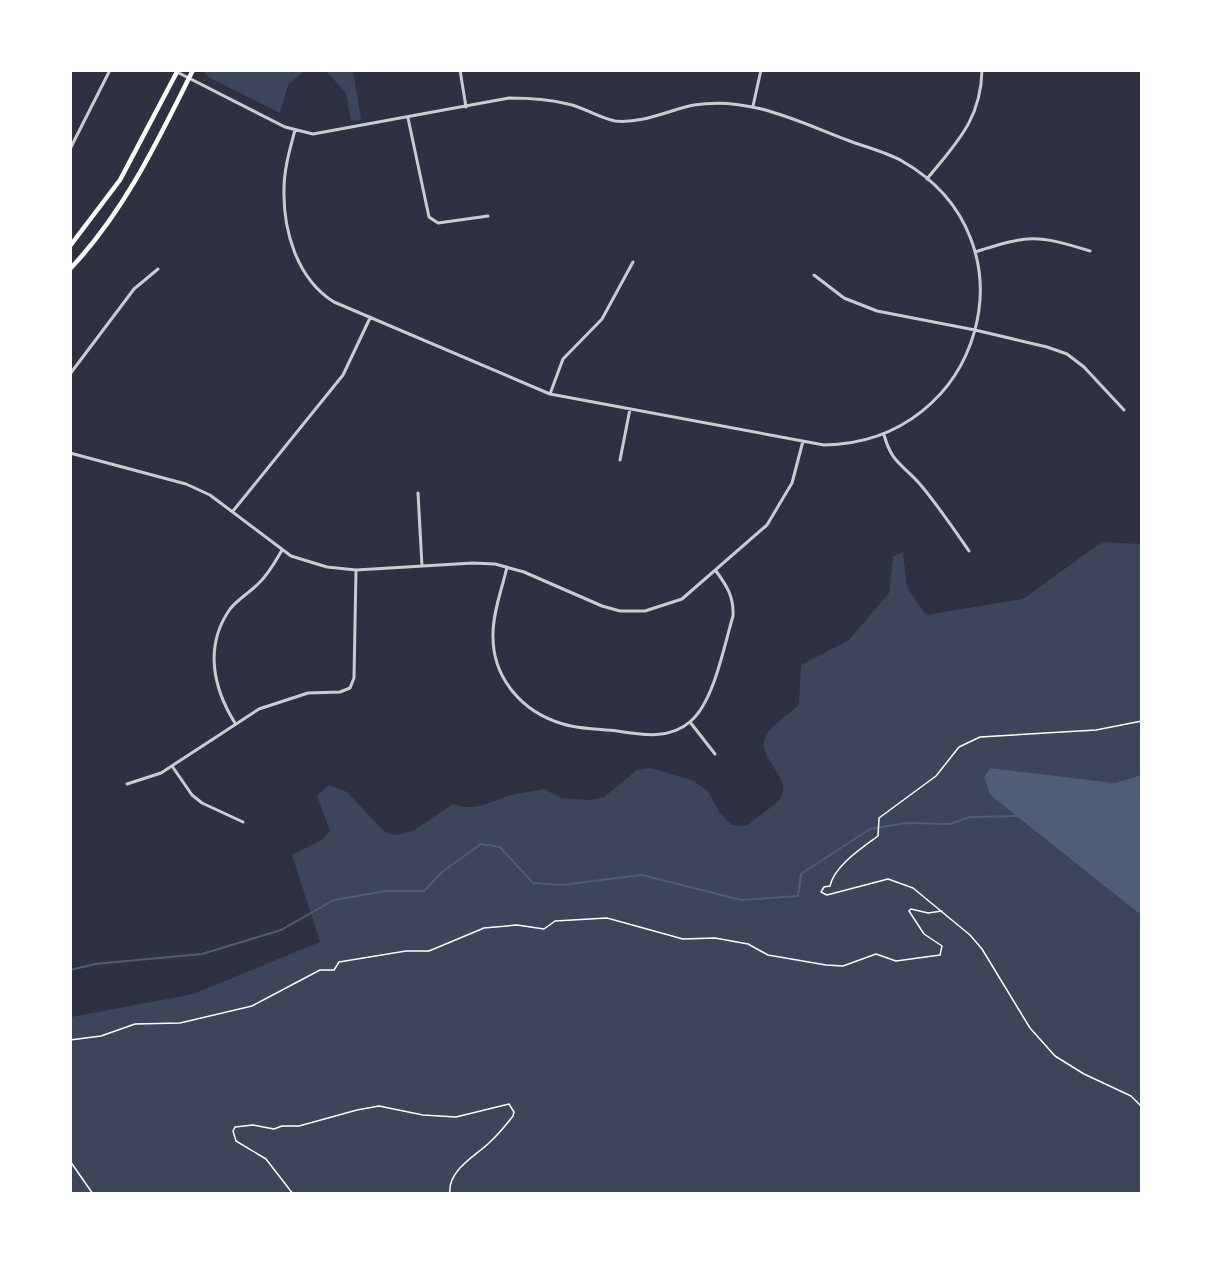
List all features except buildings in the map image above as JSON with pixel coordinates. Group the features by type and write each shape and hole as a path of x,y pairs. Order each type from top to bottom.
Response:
{"main road":[{"path":"70,269 112,219 148,159 193,70"},
{"path":"70,246 120,180 177,71"}],"street":[{"path":"70,149 110,70"},
{"path":"460,70 466,107"},
{"path":"753,106 761,70"},
{"path":"927,179 967,129 980,98 982,70"},
{"path":"177,71 295,130 313,134 328,134 509,98 539,99 568,104 614,121 641,119 693,106 732,103 753,106 901,161 940,190 961,219 975,252 981,289 975,330 963,364 944,392 915,418 884,435 845,445 803,441 550,393 370,318 321,294 299,263 288,227 284,190 286,162 295,130"},
{"path":"408,118 429,217 438,224 488,216"},
{"path":"975,252 1019,238 1040,237 1090,251"},
{"path":"550,393 563,359 602,319 633,261"},
{"path":"70,374 134,289 158,270"},
{"path":"814,274 856,304 877,311 975,330 1067,354 1084,367 1124,410"},
{"path":"233,512 343,375 370,318"},
{"path":"620,460 630,409"},
{"path":"884,435 888,448 899,466 918,482 969,551"},
{"path":"70,453 186,484 210,495 291,556 327,567 356,570 473,563 507,567 620,611 645,611 673,603 716,571 767,525 786,497 803,441"},
{"path":"418,493 422,566"},
{"path":"236,724 215,681 214,651 230,610 267,575 282,550"},
{"path":"507,567 493,635 495,657 501,674 519,701 541,716 576,726 659,735 675,731 690,722 706,700 733,616 734,604 729,589 716,571"},
{"path":"127,784 145,780 172,766 259,709 283,699 308,693 340,692 350,688 354,678 356,570"},
{"path":"690,722 715,754"},
{"path":"172,766 197,799 243,822"}],"path":[{"path":"1142,721 1104,730 990,736 964,743 936,776 879,818 878,836 855,851 831,878 830,886 821,890 822,894 827,895 877,880 896,880 913,888 970,935 990,959 1030,1028 1055,1056 1084,1074 1131,1096 1142,1107"},
{"path":"70,1040 101,1036 135,1024 180,1023 252,1006 320,970 334,970 339,962 406,951 429,951 448,941 484,928 517,925 544,929 555,921 607,918 683,939 715,938 748,944 768,955 843,966 876,954 896,961 940,955 942,946 924,934 909,911 911,909 928,913 942,911"},
{"path":"293,1194 266,1159 236,1141 233,1131 235,1127 253,1125 274,1129 379,1107 423,1115 456,1117 509,1104 514,1112 513,1116 491,1141 458,1170 450,1184 450,1194"},
{"path":"70,1161 93,1194"}],"shaded area":[{"path":"204,71 304,71 288,85 280,113 208,77"},
{"path":"326,71 353,71 361,120 351,121 346,93"},
{"path":"1102,542 1141,544 1141,775 1115,783 990,768 984,777 990,795 1141,915 1141,1193 71,1194 71,1017 193,994 320,942 292,855 322,840 330,831 317,796 329,785 347,792 386,833 398,835 414,830 453,804 467,807 478,806 512,795 544,789 561,798 589,800 604,797 637,770 651,768 692,780 708,791 720,813 732,825 746,826 776,803 782,795 783,787 780,778 766,754 765,738 775,725 799,705 801,665 849,640 889,593 893,557 903,552 907,587 926,615 1023,599"},
{"path":"990,768 1115,783 1141,775 1141,915 990,795 984,777"}],"waterway":[{"path":"70,970 95,964 202,954 281,930 334,900 386,891 424,891 442,872 481,844 500,847 533,883 562,885 642,875 741,900 798,896 801,874 870,829 906,823 950,824 970,817 1017,816"}]}
